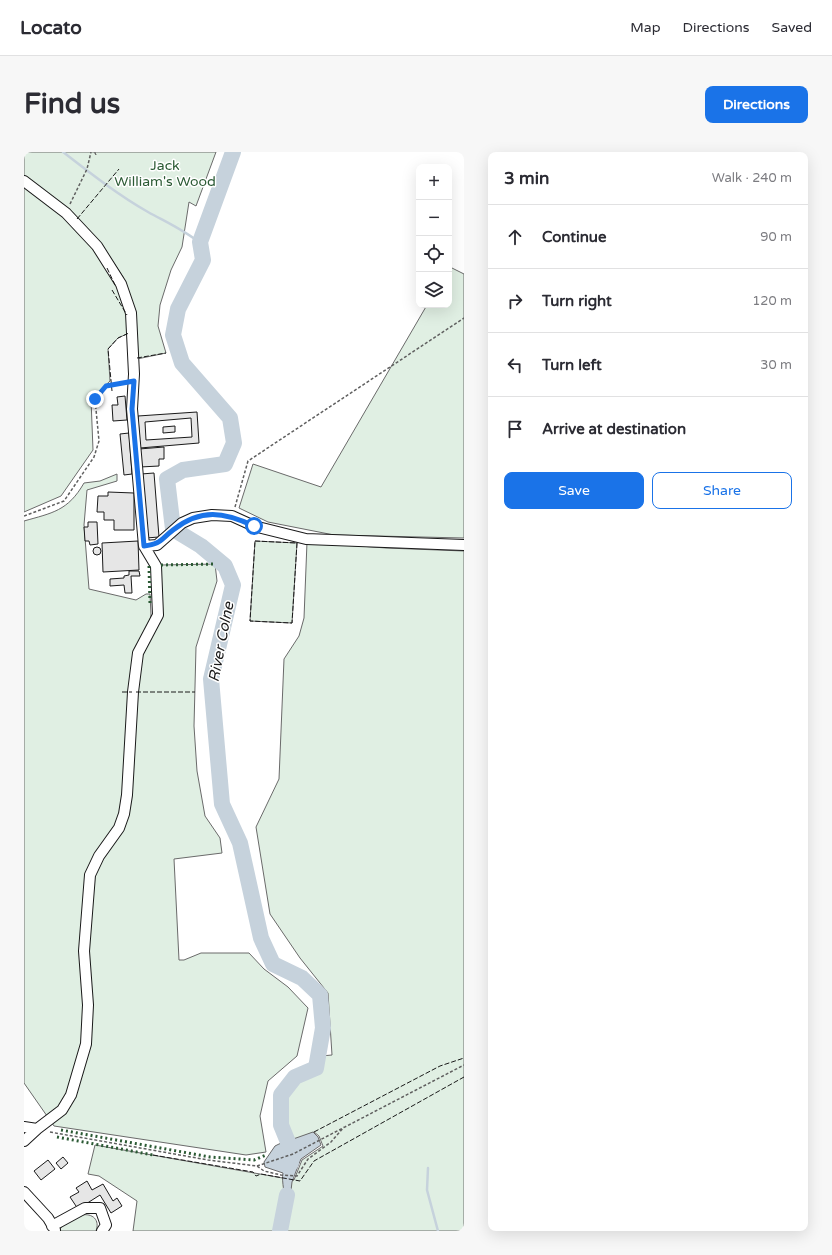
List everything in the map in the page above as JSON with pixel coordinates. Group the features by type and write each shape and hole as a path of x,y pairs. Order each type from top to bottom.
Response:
{"lane":[{"path":"24,181 66,213 97,246 115,272 123,288 131,313 134,381 132,409 144,546 156,566 158,615 138,653 133,692 127,795 124,814 119,828 99,856 90,876 84,952 88,1005 86,1044 71,1095 62,1110 24,1141"},
{"path":"144,546 157,545 182,523 193,518 212,515 232,516 254,526 306,539 464,545"},
{"path":"24,1127 37,1129"},
{"path":"24,1192 48,1218 54,1228 84,1208 100,1208 106,1225 102,1231"}],"path":[{"path":"66,213 87,169 91,152"},
{"path":"232,516 248,461 464,318"},
{"path":"24,516 64,501 94,457 99,441 95,399 106,386 134,381"},
{"path":"37,1129 208,1160 257,1166 293,1154 464,1065"},
{"path":"257,1166 264,1171 281,1175 297,1176 308,1159 331,1142 344,1127"}],"green space":[{"name":"Jack William's Wood","path":"24,152 94,152 96,155 95,152 216,152 196,206 189,202 182,247 171,270 160,305 158,326 166,353 137,359 131,302 123,277 110,257 24,177"},
{"path":"24,185 79,229 116,282 126,313 129,333 118,338 108,349 110,381 91,399 93,450 61,496 24,512"},
{"path":"452,268 464,274 464,538 334,535 268,522 239,508 253,464 321,487 425,308 452,308"},
{"path":"117,474 117,481 87,490 84,525 89,589 136,600 146,594 150,594 151,615 149,626 161,605 161,565 215,564 217,581 196,647 194,726 197,771 205,816 220,838 222,853 174,859 179,960 184,960 201,953 249,953 264,969 288,987 308,1008 297,1056 268,1081 260,1116 266,1152 246,1155 54,1126 24,1083 24,521 58,510 72,500 84,483 100,481"},
{"path":"255,541 297,543 292,623 250,621"},
{"path":"307,542 386,548 464,551 464,1231 133,1231 137,1201 99,1176 88,1174 95,1145 294,1180 302,1160 323,1146 319,1136 314,1132 292,1141 285,1126 284,1095 297,1080 317,1072 321,1056 332,1055 328,993 300,958 270,914 256,827 279,779 284,659 299,636 304,618"},
{"path":"81,1215 89,1215 94,1218 97,1224 96,1231 59,1231 62,1226"}],"shaded area":[{"path":"313,1132 318,1137 321,1145 301,1159 292,1182 288,1216 280,1217 279,1211 284,1200 283,1173 265,1167 264,1162 275,1146"}],"building":[{"path":"125,396 127,420 113,421 112,405 118,405 117,397"},
{"path":"197,412 199,443 140,448 138,416","holes":["191,418 192,437 146,440 145,422"]},
{"path":"175,426 175,432 163,433 163,427"},
{"path":"129,433 132,474 124,475 120,434"},
{"path":"164,447 164,459 159,459 159,466 140,467 139,449"},
{"path":"154,473 159,537 146,538 141,474"},
{"path":"108,492 134,493 134,530 114,530 114,520 104,520 104,512 97,512 98,496 108,496"},
{"path":"88,522 97,522 98,544 90,545 89,541 85,541 84,527 88,527"},
{"path":"138,541 139,570 103,572 102,543"},
{"path":"97,547 100,548 100,554 97,555 94,554 93,551 94,548"},
{"path":"129,571 139,571 140,576 131,576 132,593 125,593 124,585 110,586 110,579 124,578 124,576 129,575"},
{"path":"63,1157 68,1163 61,1169 56,1163"},
{"path":"48,1160 55,1169 41,1180 34,1171"},
{"path":"87,1181 92,1190 103,1184 113,1201 117,1198 122,1206 111,1213 100,1195 78,1209 70,1197 79,1192 76,1188"}],"waterway":[{"path":"63,152 126,198 181,230 200,243"},
{"name":"River Colne","path":"233,152 200,242 203,260 178,309 173,335 182,363 230,418 234,443 225,464 183,470 167,479 173,529 201,546 225,566 233,585 211,679 222,804 240,843 261,938 273,964 302,978 320,995 323,1028 316,1068 295,1077 281,1095 281,1125 292,1152 291,1163"},
{"path":"428,1168 427,1190 438,1231"},
{"name":"River Colne","path":"280,1231 287,1195"}],"hedge":[{"path":"161,565 215,564"},
{"path":"149,566 150,604"},
{"path":"61,1130 210,1157 254,1160 266,1155"},
{"path":"57,1137 153,1155"}],"fence":[{"path":"77,219 119,169"},
{"path":"107,268 116,287"},
{"path":"112,290 127,315"},
{"path":"112,391 108,349 118,338 129,333"},
{"path":"137,358 166,353"},
{"path":"255,541 297,543 292,623 250,621 255,541"},
{"path":"122,692 132,692"},
{"path":"136,692 195,692"},
{"path":"314,1132 440,1066 464,1058"},
{"path":"153,1155 253,1172 256,1176 261,1174 300,1181 314,1161 464,1077"}],"route":[{"path":"95,399 106,386 134,381 132,409 144,546 157,545 182,523 193,518 212,515 232,516 254,526"}]}
